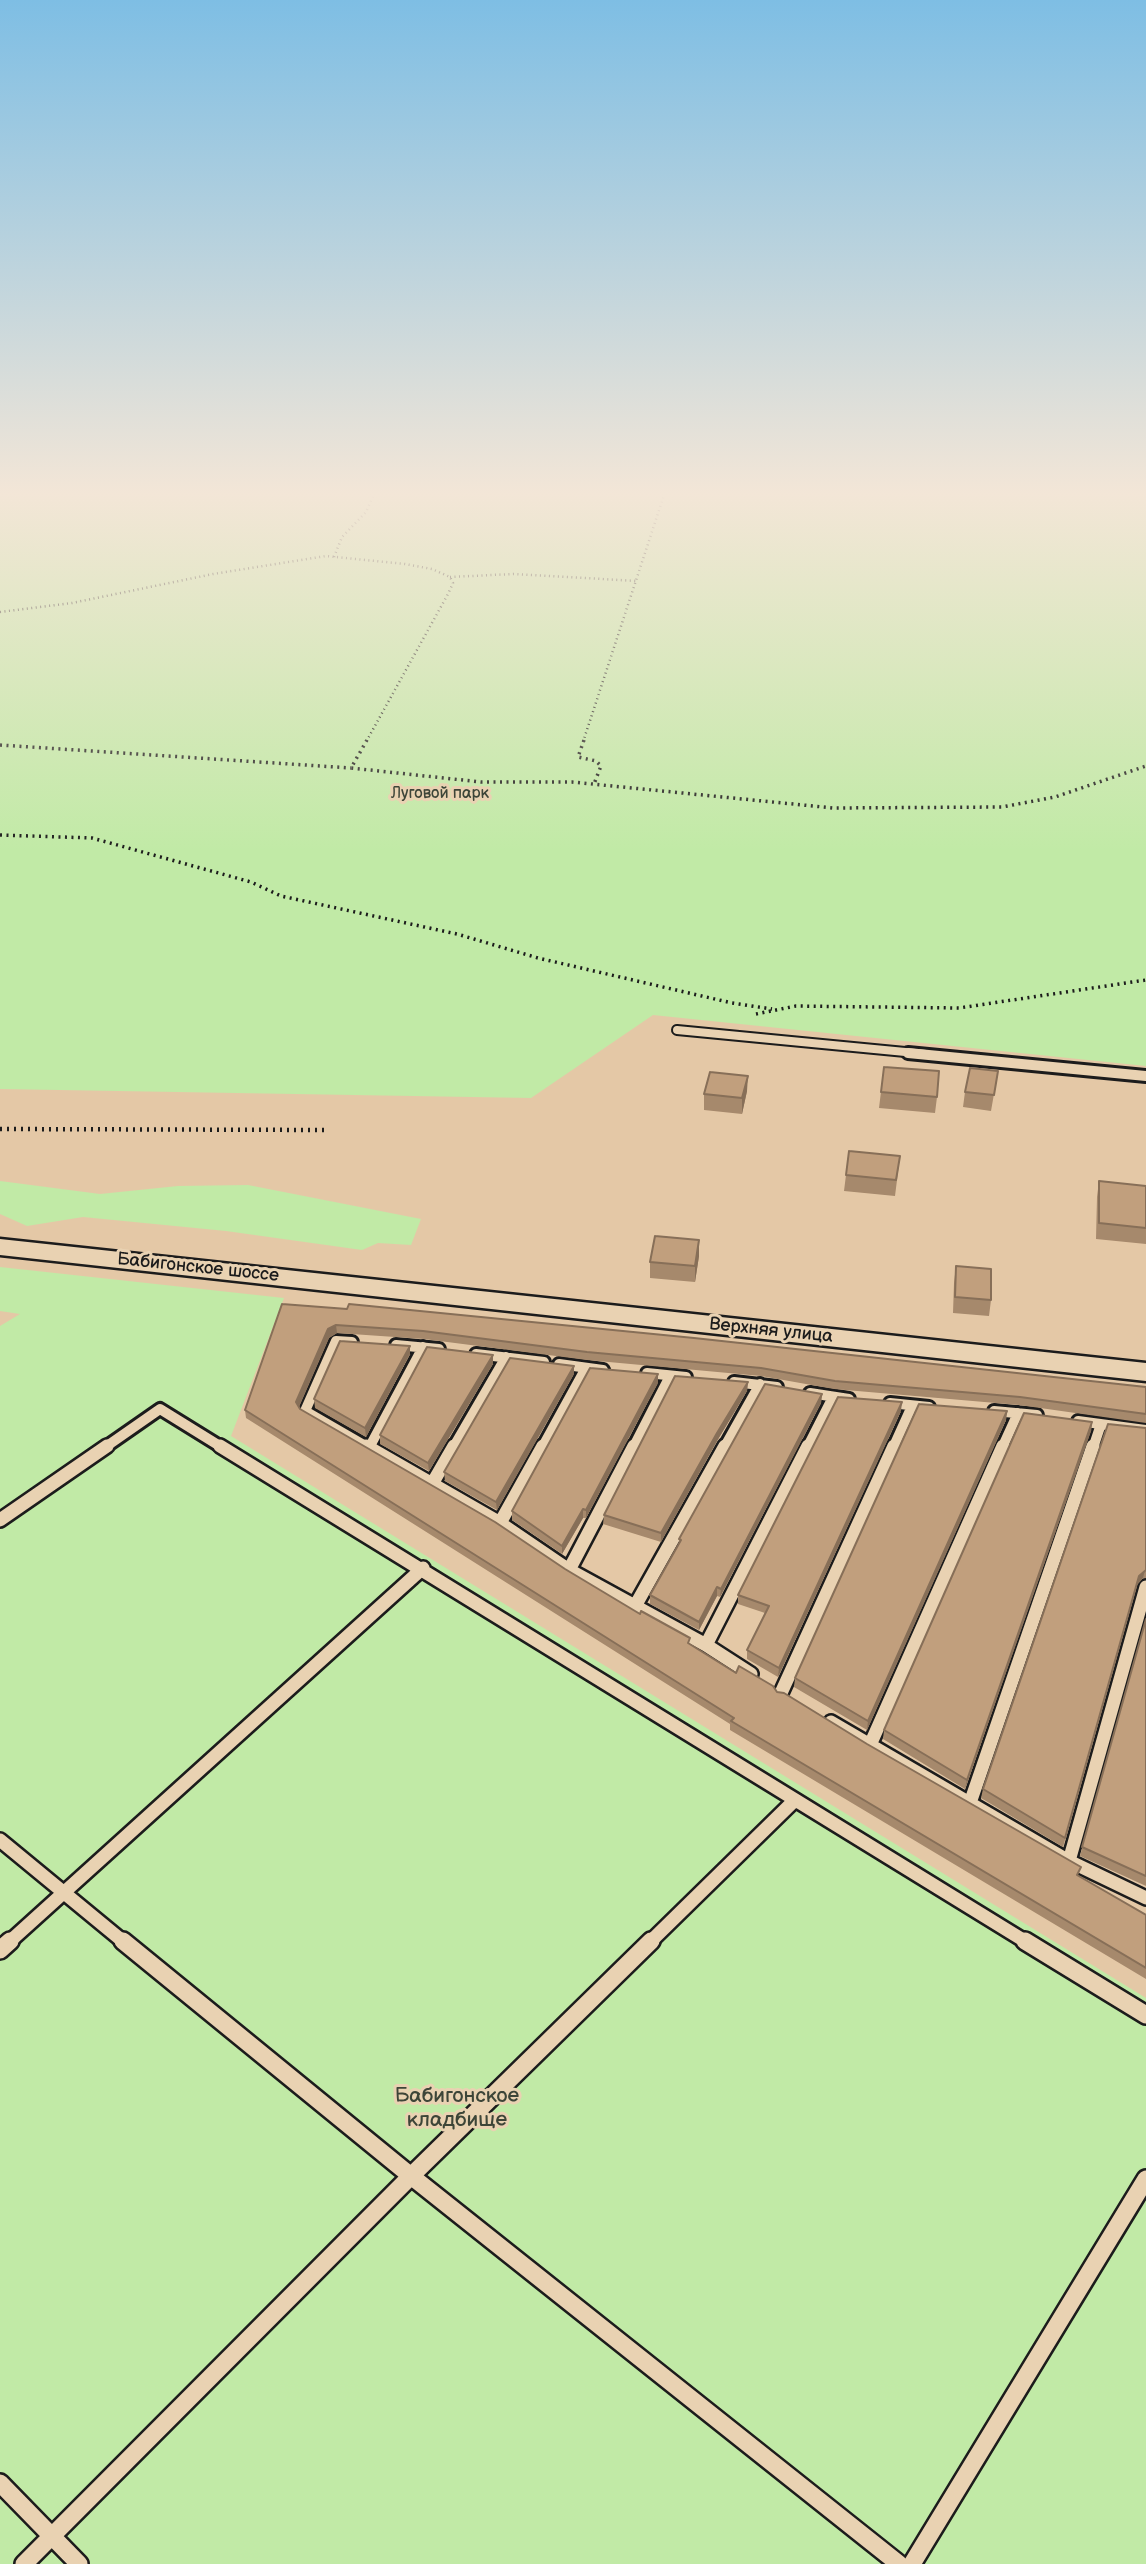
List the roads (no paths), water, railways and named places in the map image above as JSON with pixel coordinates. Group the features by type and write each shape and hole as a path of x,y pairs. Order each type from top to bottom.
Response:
{"street":[{"name":"Бабигонское шоссе","path":"0,1247 396,1290"},
{"name":"Верхняя улица","path":"396,1290 1146,1371"}],"lane":[{"path":"677,1030 1146,1076"},
{"path":"361,1343 336,1341 305,1411 500,1523 569,1570 634,1608 706,1645 775,1689 912,1406"},
{"path":"386,1345 451,1351"},
{"path":"369,1448 423,1347"},
{"path":"465,1352 614,1371"},
{"path":"432,1484 506,1357"},
{"path":"500,1523 586,1368"},
{"path":"628,1372 695,1378"},
{"path":"569,1570 670,1376"},
{"path":"721,1380 833,1397 938,1407"},
{"path":"634,1608 760,1384"},
{"path":"706,1645 833,1397"},
{"path":"0,1520 160,1409 423,1568 1146,2015"},
{"path":"978,1410 1046,1416"},
{"path":"870,1745 1018,1412"},
{"path":"1059,1418 1146,1430"},
{"path":"970,1803 1101,1424"},
{"path":"0,1950 423,1568"},
{"path":"1069,1861 1146,1587"},
{"path":"814,1712 1069,1861 1146,1898"},
{"path":"24,2564 411,2176 795,1800"},
{"path":"0,1840 411,2176 899,2564"},
{"path":"912,2564 1146,2179"},
{"path":"0,2483 79,2564"}],"park label":[{"name":"Луговой парк","path":"440,794"},
{"name":"Бабигонское кладбище","path":"457,2109"}]}
